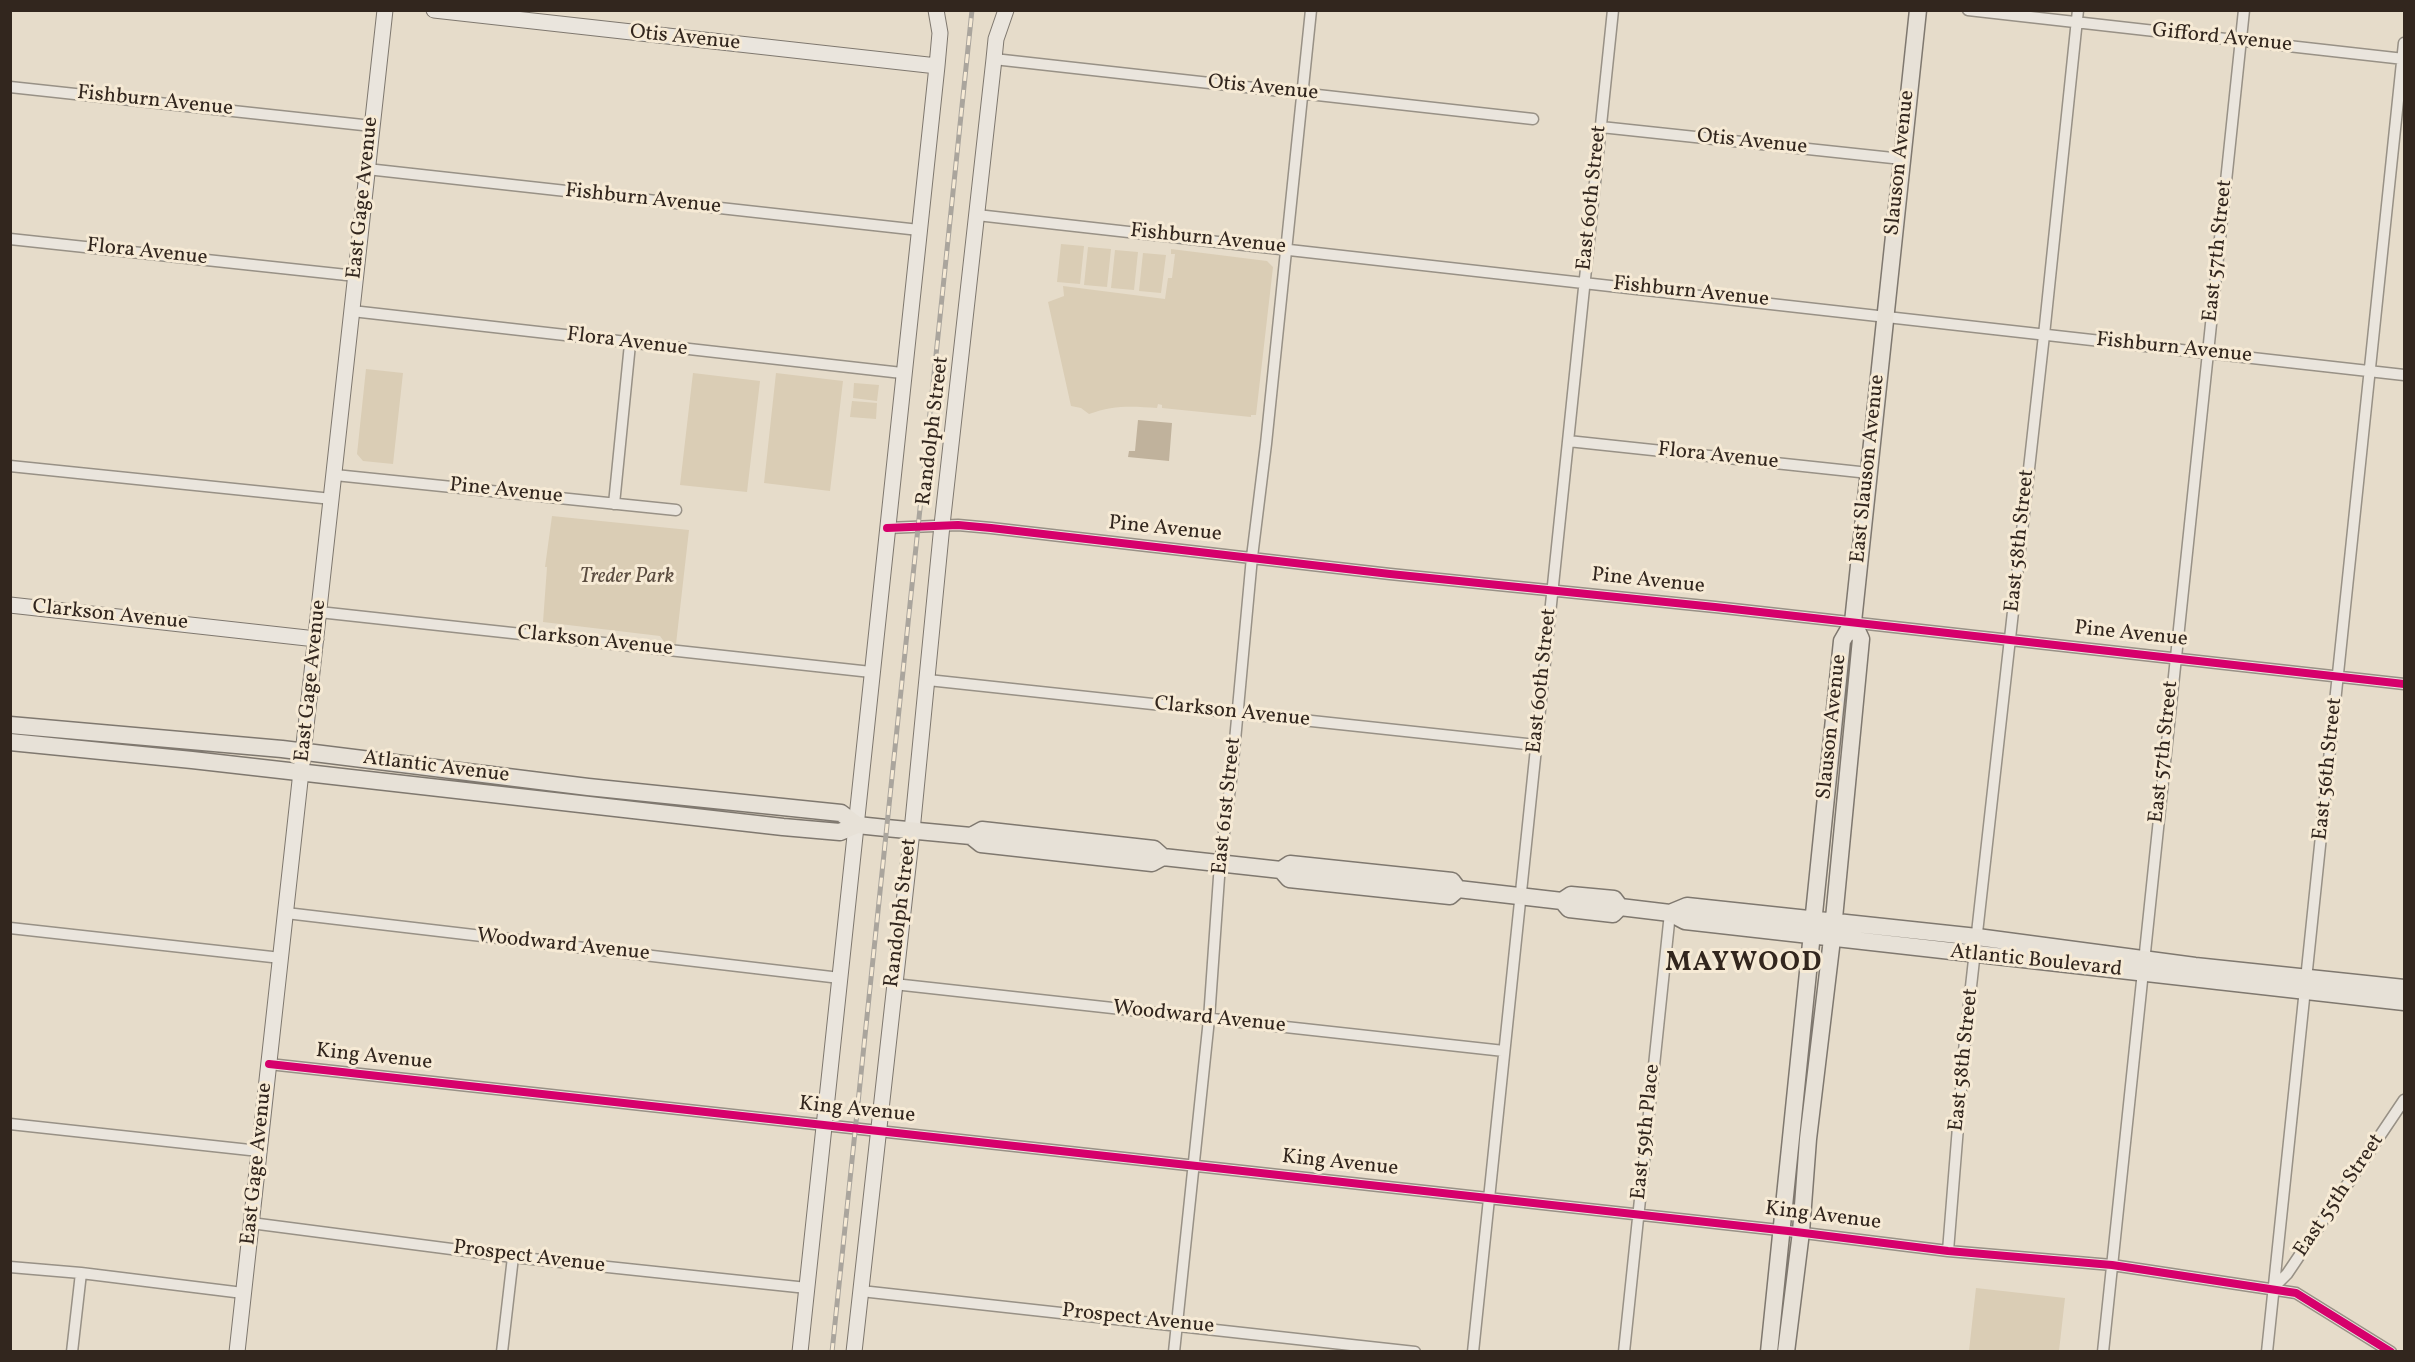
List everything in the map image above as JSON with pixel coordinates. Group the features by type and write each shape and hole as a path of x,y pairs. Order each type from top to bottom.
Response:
{"main road":[{"name":"Slauson Avenue","path":"1887,315 1918,10"},
{"name":"East Slauson Avenue","path":"1853,622 1887,315"},
{"name":"Slauson Avenue","path":"1769,1352 1842,641 1853,622"},
{"name":"Slauson Avenue","path":"1786,1352 1834,921 1861,639 1853,622"},
{"name":"Atlantic Avenue","path":"10,725 304,752 588,788 841,813 857,825"},
{"name":"Atlantic Avenue","path":"10,742 301,772 783,827 840,832 857,825 908,831"},
{"name":"Atlantic Boulevard","path":"908,831 971,836 981,844 1079,856 1152,863 1163,857 1281,870 1289,879 1450,896 1458,889 1562,901 1571,895 1614,899 1620,908 1670,913 1685,921 1975,956 2142,966 2305,984 2404,988"},
{"name":"Atlantic Boulevard","path":"1670,913 1687,906 1977,937 2142,966"},
{"name":"Atlantic Boulevard","path":"2305,984 2404,1002"}],"street":[{"name":"East Gage Avenue","path":"237,1352 385,10"},
{"name":"Otis Avenue","path":"434,10 937,66"},
{"name":"Randolph Street","path":"800,1352 857,825 902,373 937,66 940,33 936,10"},
{"name":"Randolph Street","path":"854,1352 894,984 908,831 928,680 942,525 996,39 1006,10"},
{"name":"East 61st Street","path":"1174,1352 1209,1019 1220,863 1238,714 1252,557 1311,10"},
{"name":"East 60th Street","path":"1473,1352 1613,10"},
{"name":"Gifford Avenue","path":"1968,10 2404,58"},
{"name":"East 58th Street","path":"1948,1251 1965,1040 2078,10"},
{"name":"East 57th Street","path":"2103,1352 2244,10"},
{"name":"East 56th Street","path":"2267,1352 2404,43"},
{"name":"Otis Avenue","path":"994,59 1533,119"},
{"name":"Fishburn Avenue","path":"10,87 372,126"},
{"name":"Otis Avenue","path":"1601,127 1902,159"},
{"name":"Fishburn Avenue","path":"367,169 919,230"},
{"name":"Fishburn Avenue","path":"977,215 1887,315 1943,324 2404,375"},
{"name":"Flora Avenue","path":"10,239 356,276"},
{"name":"Flora Avenue","path":"352,311 902,373"},
{"path":"614,504 630,344"},
{"name":"Flora Avenue","path":"1568,441 1869,473"},
{"path":"10,466 332,499"},
{"name":"Pine Avenue","path":"335,475 676,510"},
{"name":"Pine Avenue","path":"887,528 942,525 991,528 1403,576 1853,622 2404,684"},
{"name":"Clarkson Avenue","path":"10,605 316,639"},
{"name":"Clarkson Avenue","path":"319,612 872,672"},
{"name":"Clarkson Avenue","path":"928,680 1536,746"},
{"name":"Woodward Avenue","path":"286,913 840,978"},
{"name":"East 59th Place","path":"1624,1352 1670,913"},
{"path":"10,928 281,957"},
{"name":"Woodward Avenue","path":"894,984 1504,1050"},
{"name":"King Avenue","path":"269,1064 1801,1232 1948,1251 2112,1265 2296,1293 2391,1352"},
{"name":"East 55th Street","path":"2273,1288 2287,1274 2404,1100"},
{"path":"10,1124 259,1151"},
{"name":"Prospect Avenue","path":"251,1223 513,1257 807,1288"},
{"path":"502,1352 513,1257"},
{"path":"10,1267 81,1273 243,1293"},
{"path":"72,1352 81,1273"},
{"name":"Prospect Avenue","path":"861,1291 1416,1352"}],"green space":[{"path":"1061,244 1084,246 1080,284 1057,282"},
{"path":"1088,247 1111,249 1107,287 1084,285"},
{"path":"1171,249 1267,261 1273,267 1256,415 1251,415 1251,417 1162,408 1162,405 1158,404 1157,408 1123,407 1089,414 1081,408 1071,406 1048,302 1064,296 1063,286 1165,299 1168,278 1172,278 1175,254 1171,254"},
{"path":"1115,250 1138,252 1134,290 1111,288"},
{"path":"1143,253 1166,255 1161,293 1139,291"},
{"path":"366,369 403,373 393,464 363,461 357,454"},
{"path":"693,373 760,381 747,492 680,485"},
{"path":"776,373 843,381 830,491 764,483"},
{"path":"854,383 879,385 877,401 853,398"},
{"path":"852,401 877,403 876,419 850,417"},
{"name":"Treder Park","path":"552,516 689,530 676,644 665,643 660,636 543,622 547,567 545,567"},
{"path":"1976,1288 2065,1298 2059,1351 1969,1351"}],"shaded area":[{"path":"1138,420 1172,423 1169,461 1128,457 1129,451 1135,451"}],"railway":[{"path":"832,1352 972,10"}],"cycle path":[{"path":"887,528 958,525 991,528 1390,574 1715,607 2404,684"},
{"path":"269,1064 1788,1231 1948,1251 2112,1265 2296,1293 2391,1352"}],"district":[{"name":"MAYWOOD","path":"1744,965"}]}
